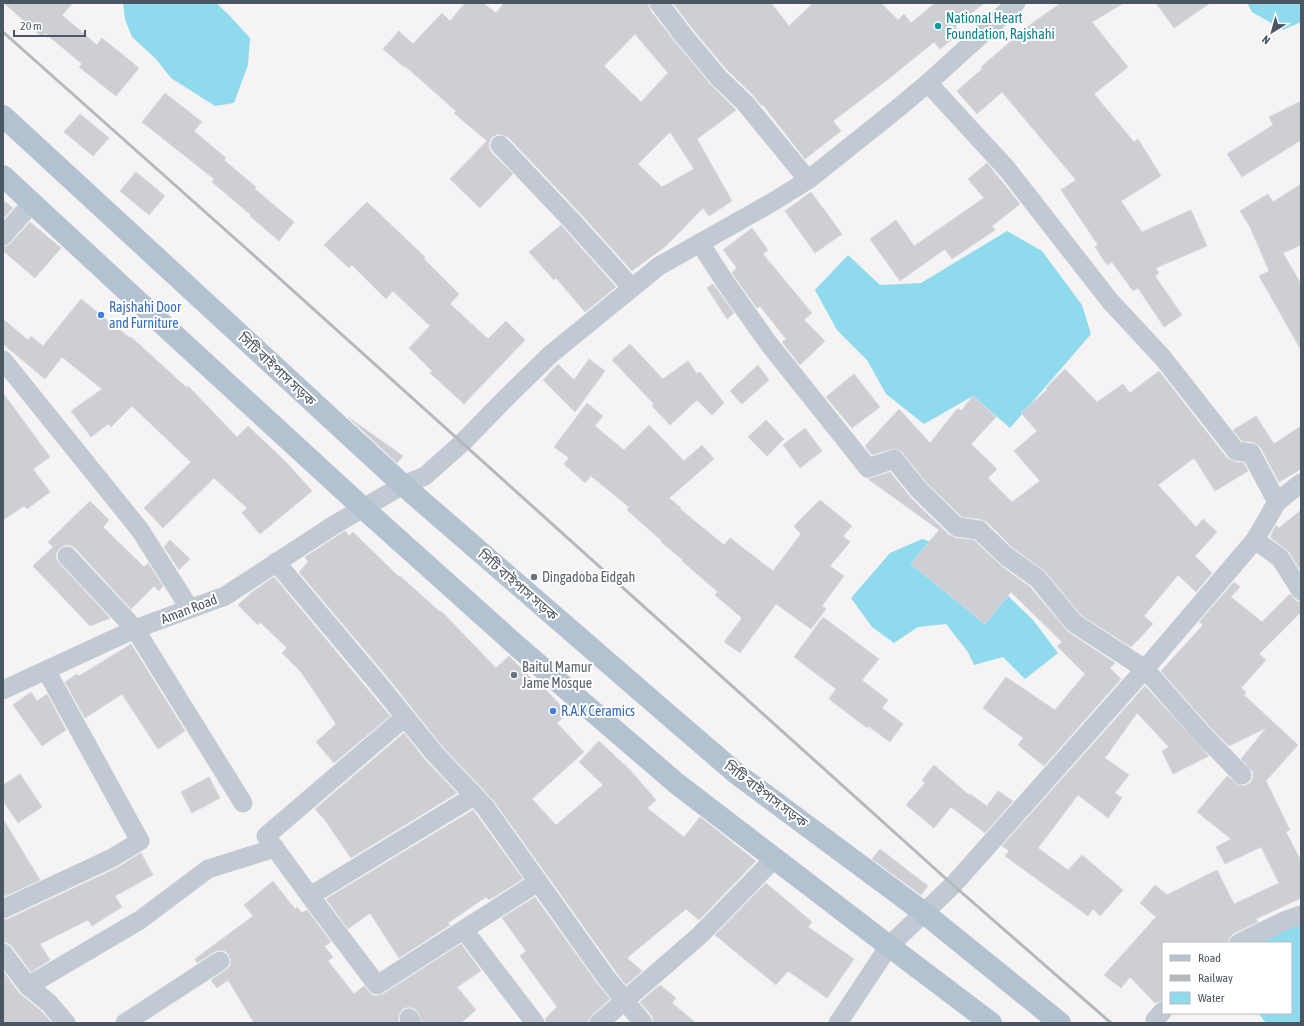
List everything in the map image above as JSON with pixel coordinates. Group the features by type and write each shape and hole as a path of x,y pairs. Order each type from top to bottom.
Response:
{"main road":[{"name":"সিটি বাইপাস সড়ক","path":"3,116 403,485 737,774 924,912 1060,1023"},
{"path":"3,176 363,508 512,642 676,783 991,1023"}],"street":[{"path":"658,3 719,78 745,103 808,180"},
{"name":"Aman Road","path":"3,690 135,629 225,596 334,525 403,485 424,476 462,443 551,354 659,266 771,203 808,180 928,83 1016,3"},
{"path":"928,83 1007,169 1110,301 1163,358 1236,451 1250,453 1277,502"},
{"path":"500,145 632,288"},
{"path":"3,236 32,203"},
{"path":"700,243 725,282 769,344 868,468 894,459 919,490 957,527 979,530 1006,556 1038,579 1074,623 1145,669 1202,734 1242,775"},
{"path":"3,360 140,530 190,609"},
{"path":"838,1023 889,946 953,885 1145,669 1254,540 1277,502 1301,483"},
{"path":"1254,540 1280,558 1301,591"},
{"path":"67,556 135,629 243,802"},
{"path":"276,562 434,753 485,807 605,976 643,1023"},
{"path":"3,909 112,858 140,841 46,670"},
{"path":"405,717 266,836 377,986 538,882"},
{"path":"310,896 474,796"},
{"path":"28,986 140,920 208,869 274,848"},
{"path":"599,1023 699,936 775,858"},
{"path":"1241,942 1284,921 1301,915"},
{"path":"464,930 536,1023"},
{"path":"3,952 28,986 49,1003 66,1023"},
{"path":"125,1023 220,962"}],"water":[{"path":"123,3 216,3 250,38 248,65 234,103 215,106 171,78 156,59 132,37 125,19"},
{"path":"1247,3 1301,3 1301,22 1283,30 1252,12"},
{"path":"1007,231 1042,251 1082,305 1091,334 1010,428 973,396 924,424 886,394 867,360 837,330 815,290 848,255 880,285 921,283"},
{"path":"922,539 964,552 1033,620 1058,653 1025,679 1003,657 974,665 968,652 946,624 918,627 894,643 872,627 851,598 890,553"},
{"path":"1301,920 1301,1023 1266,1023 1259,1014 1292,1014 1292,942 1256,942"}],"building":[{"path":"4,3 73,3 62,15 97,45 102,38 139,68 116,96 79,67 82,64 45,33 42,37"},
{"path":"465,3 483,3 496,13 504,3 648,3 650,10 675,42 711,85 736,110 697,139 732,201 709,216 703,208 667,245 632,271 580,213 508,137 498,134 492,137 489,142 489,148 513,174 480,208 450,179 487,141 454,113 456,111 405,66 404,67 383,49 399,31 413,44 442,13 450,21","holes":["635,34 668,73 641,102 604,66","670,132 694,169 662,187 638,164"]},
{"path":"673,3 771,3 789,26 813,3 881,3 898,20 904,14 911,23 935,3 984,3 955,27 960,33 940,49 934,42 833,121 841,131 805,159 763,105 762,106 753,95 727,70"},
{"path":"1061,3 1124,3 1092,22 1128,67 1094,94 1134,142 1138,139 1161,176 1121,201 1142,232 1191,210 1207,246 1156,268 1159,273 1155,276 1182,315 1164,327 1138,288 1133,291 1112,262 1107,265 1095,247 1098,245 1061,190 1076,180 1002,92 977,114 957,91 982,69 981,67 1031,24"},
{"path":"1156,3 1210,3 1174,28"},
{"path":"165,93 202,122 194,131 226,158 224,160 256,187 255,189 294,222 279,241 212,182 214,179 142,122"},
{"path":"1301,101 1301,140 1242,177 1227,154 1273,125 1269,117"},
{"path":"80,114 109,138 93,156 64,132"},
{"path":"987,163 1020,204 992,226 995,230 952,259 945,249 900,281 870,239 896,220 914,246 984,198 968,179"},
{"path":"136,172 165,196 149,215 120,191"},
{"path":"1301,184 1301,245 1283,253 1301,284 1301,350 1259,276 1269,271 1250,227 1240,211 1268,194 1273,202"},
{"path":"811,192 842,234 815,253 785,211"},
{"path":"3,200 13,208 3,219"},
{"path":"367,202 425,257 424,259 459,294 450,304 488,339 506,321 525,340 464,404 430,373 432,371 409,348 430,326 393,291 386,299 352,265 349,268 324,245"},
{"path":"30,222 61,248 35,278 3,251 3,247 11,243"},
{"path":"561,225 616,287 585,312 556,278 554,280 529,252"},
{"path":"752,228 768,250 763,254 812,313 804,320 825,341 800,365 782,342 786,339 760,306 757,308 734,276 732,272 737,268 723,250"},
{"path":"713,284 734,313 727,319 707,288"},
{"path":"81,299 130,338 131,337 187,388 188,386 237,437 248,426 285,461 312,491 260,534 242,513 247,508 214,478 163,528 144,508 191,462 132,406 111,427 108,424 91,437 71,411 102,389 62,357 45,379 3,344 3,319 28,340 31,336 43,346"},
{"path":"630,344 663,379 688,361 697,374 700,372 724,403 712,415 697,400 670,425 652,406 654,404 612,360"},
{"path":"589,359 605,371 575,412 543,380 558,364 574,380"},
{"path":"758,365 769,380 742,404 730,391"},
{"path":"1065,369 1097,402 1123,384 1130,393 1159,371 1227,458 1235,462 1244,463 1248,471 1215,491 1194,458 1158,485 1196,527 1203,519 1217,532 1195,556 1212,573 1196,592 1178,575 1144,616 1153,624 1131,647 1081,615 1046,572 1013,548 987,522 980,519 962,517 927,483 902,452 897,449 891,449 872,455 865,446 899,409 930,443 958,408 961,411 973,396 996,417 971,444 997,469 988,478 1012,502 1040,481 1014,451 1037,431 1021,413 1047,390 1046,388"},
{"path":"854,374 880,407 852,428 826,397"},
{"path":"3,393 50,457 33,469 50,492 27,509 24,506 3,520"},
{"path":"587,403 603,416 595,426 624,450 649,425 684,461 702,445 714,459 669,498 681,508 680,509 724,545 730,538 773,571 801,534 794,526 820,500 852,526 843,536 850,542 830,566 844,576 822,606 826,609 811,629 776,604 740,653 724,642 742,618 715,595 718,592 627,510 629,507 591,476 585,483 564,464 569,458 554,447"},
{"path":"1256,416 1274,444 1301,426 1301,469 1279,482 1261,448 1253,442 1242,441 1233,430"},
{"path":"348,417 403,456 397,463"},
{"path":"766,420 784,439 767,456 748,437"},
{"path":"805,428 822,451 800,468 783,445"},
{"path":"890,472 911,498 949,535 956,538 974,540 1000,565 1030,587 1068,632 1115,663 1110,668 1121,679 1044,766 1018,745 1023,738 983,708 1006,677 1055,710 1085,674 1057,646 1062,642 1011,592 985,624 911,564 939,530 868,479"},
{"path":"90,501 109,520 103,527 144,567 148,563 163,586 159,591 154,586 131,609 75,548 70,545 65,545 56,553 56,558 59,563 110,618 90,626 33,566 53,547 48,542"},
{"path":"1301,510 1301,571 1289,552 1270,537 1276,525 1279,528"},
{"path":"345,531 349,536 353,532 399,577 400,576 440,612 441,611 496,668 509,656 540,687 542,686 568,713 557,723 584,752 532,799 556,825 603,785 579,762 599,741 630,770 656,800 647,808 684,837 700,817 756,861 699,920 686,909 627,958 642,971 626,985 494,801 442,746 390,680 299,572 308,562 305,557"},
{"path":"170,540 190,559 179,570 164,547"},
{"path":"274,577 390,716 334,763 316,742 336,724 301,672 282,653 287,648 260,622 258,625 238,605 252,592"},
{"path":"1234,582 1240,587 1231,597 1262,622 1290,594 1296,601 1301,602 1301,612 1259,654 1266,660 1241,688 1246,692 1244,695 1298,745 1266,781 1290,830 1286,832 1301,861 1301,898 1256,919 1258,922 1234,933 1226,942 1162,942 1162,1000 1155,1003 1130,977 1121,988 1104,975 1156,917 1140,903 1155,885 1167,895 1217,870 1234,904 1279,883 1261,847 1225,864 1216,847 1231,839 1197,812 1227,776 1239,785 1244,786 1250,783 1253,778 1253,772 1241,759 1266,728 1229,746 1210,727 1161,671 1203,625 1199,622"},
{"path":"823,617 879,659 862,680 888,700 882,708 903,724 890,742 868,726 867,728 829,699 836,689 794,657"},
{"path":"131,644 185,731 158,749 122,694 85,718 65,682 77,674 79,676"},
{"path":"1145,686 1209,756 1173,774 1162,751 1169,747 1137,713 1105,758 1129,775 1115,793 1122,798 1108,818 1078,795 1038,848 1068,870 1082,855 1123,890 1100,916 1093,909 1088,916 1005,856 1009,851 1002,846"},
{"path":"31,692 37,701 47,694 66,730 42,746 13,705"},
{"path":"404,733 426,761 457,793 351,858 324,819 315,809"},
{"path":"934,765 969,795 970,794 987,806 998,791 1013,801 985,833 951,807 934,828 906,805 925,783 922,780"},
{"path":"20,774 42,807 18,823 3,801 3,785"},
{"path":"209,777 220,798 192,813 181,792"},
{"path":"473,810 523,879 489,900 486,897 448,923 450,925 399,958 370,913 348,929 326,899"},
{"path":"3,819 40,880 3,897"},
{"path":"880,849 928,886 921,895 872,859"},
{"path":"141,853 153,875 115,896 122,907 92,926 88,920 40,944 50,960 31,972 12,946 3,942 3,920 117,868"},
{"path":"273,881 295,909 297,907 302,913 307,910 331,942 324,946 333,957 328,961 354,994 364,986 372,995 377,996 383,994 461,944 481,971 457,987 476,1010 461,1023 423,1023 418,1012 414,1008 409,1007 404,1008 400,1012 398,1018 399,1023 254,1023 228,980 217,988 211,980 230,966 231,960 229,955 225,951 219,950 197,963 195,959 253,916 244,905"},
{"path":"766,883 812,922 808,927 854,959 827,998 788,971 776,985 715,935"},
{"path":"535,897 596,982 610,999 592,1015 588,1023 546,1023 545,1019 557,1007 520,956 526,951 502,918"},
{"path":"3,971 19,993 41,1011 52,1023 3,1023"},
{"path":"660,985 676,998 672,1003 696,1023 654,1023 652,1016 640,1002"}],"railway":[{"path":"3,32 249,251 953,885 1111,1023"}],"place":[{"name":"National Heart Foundation, Rajshahi","path":"938,26"},
{"name":"Rajshahi Door and Furniture","path":"101,315"},
{"name":"Dingadoba Eidgah","path":"534,577"},
{"name":"Baitul Mamur Jame Mosque","path":"514,675"},
{"name":"R.A.K Ceramics","path":"553,711"}]}
